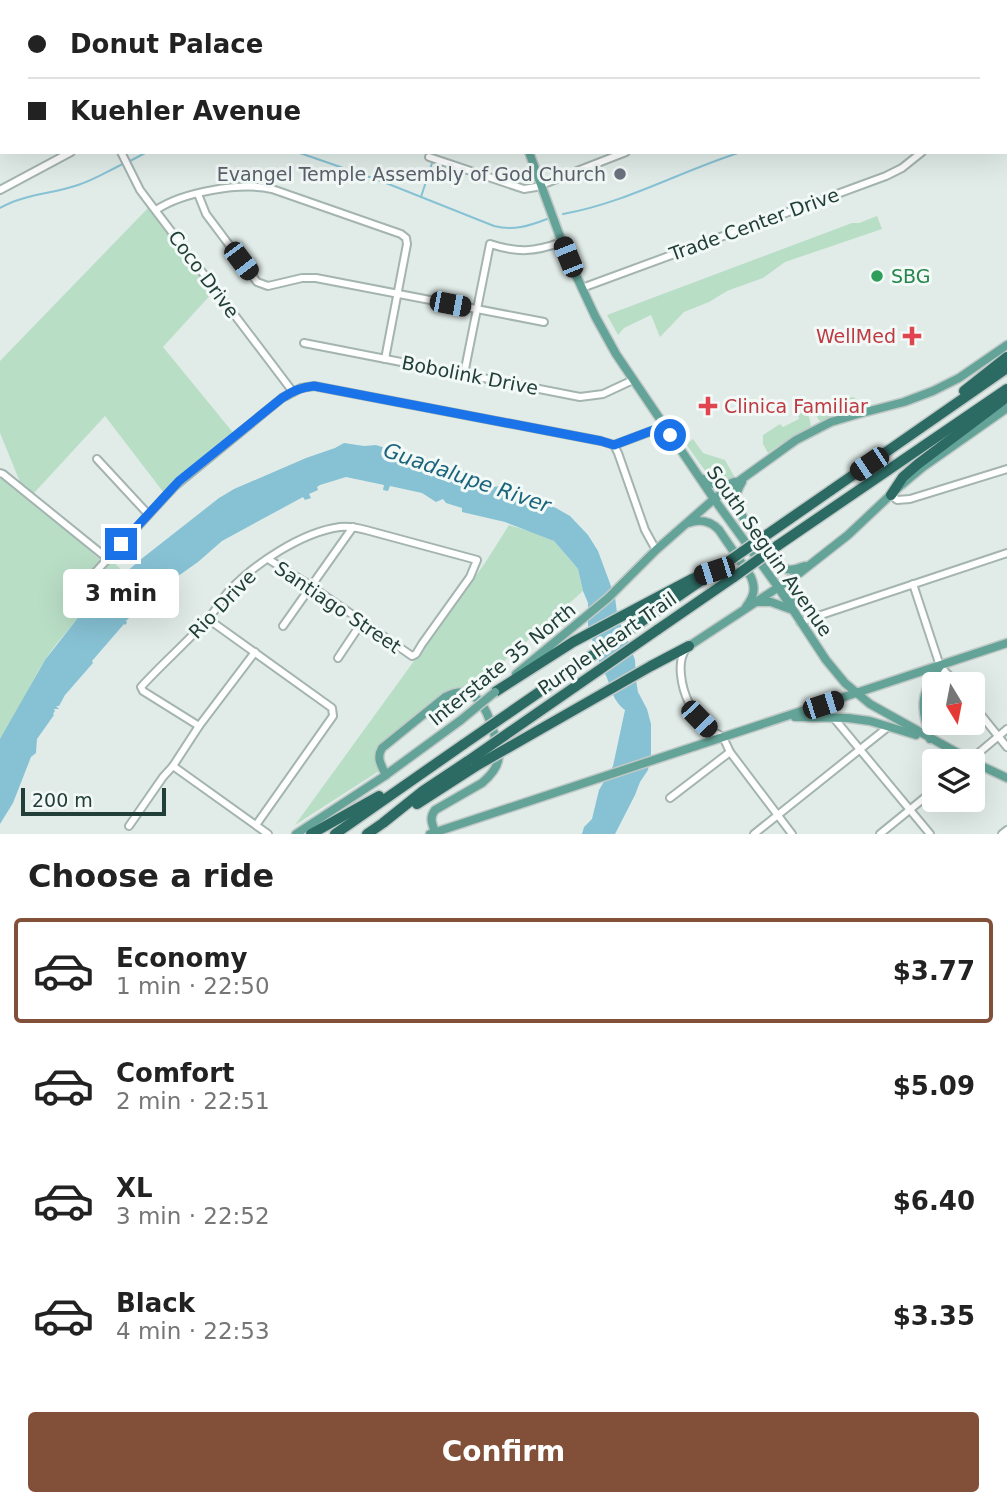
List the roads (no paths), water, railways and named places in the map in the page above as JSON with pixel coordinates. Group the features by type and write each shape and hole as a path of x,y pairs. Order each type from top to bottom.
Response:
{"highway":[{"path":"935,418 1007,356"},
{"path":"935,418 1007,368"},
{"name":"Purple Heart Trail","path":"367,834 424,791 472,763 777,546 1007,389"},
{"path":"891,495 918,464 1007,397"},
{"name":"Purple Heart Trail","path":"334,834 935,418"},
{"path":"495,692 573,642 692,579 714,571"},
{"path":"472,763 689,646"},
{"path":"311,834 438,763"}],"main road":[{"name":"South Seguin Avenue","path":"530,154 562,242 605,335 664,426 832,668 856,694 949,749"},
{"name":"Interstate 35 North","path":"296,834 386,775 461,719 580,623 714,499 796,440 844,418 905,402 933,391 959,378 1007,345"},
{"path":"689,646 815,562 930,462 1004,413"},
{"path":"699,476 721,486 749,474"},
{"path":"749,474 738,489 736,504 771,558 788,570 815,562"},
{"path":"687,523 703,503 704,491 699,476"},
{"path":"687,523 701,520 715,525 751,577 754,595 742,612"},
{"path":"793,610 791,590 797,575"},
{"path":"755,603 771,602 793,610"},
{"path":"386,775 379,761 382,748 445,697 464,692 476,697 486,708 499,750 498,763 482,783 435,810 431,816 433,833 1007,643"},
{"path":"782,719 848,718 870,721 930,739 923,701 929,683 940,666"},
{"name":"South Seguin Avenue","path":"985,768 1007,778"}],"street":[{"path":"0,190 67,154"},
{"name":"Coco Drive","path":"122,154 141,190 293,392"},
{"path":"429,157 521,188 532,188 621,154"},
{"name":"Trade Center Drive","path":"582,288 886,176 919,154"},
{"path":"156,210 169,202 198,194 240,186 264,187 401,234 407,243 384,359"},
{"path":"198,194 206,214 260,284 268,286 302,278 316,278 544,322"},
{"path":"464,374 490,244 526,251 562,242"},
{"name":"Bobolink Drive","path":"304,343 584,397 607,393 633,380"},
{"path":"91,577 179,481 282,398 314,386 614,445 664,426"},
{"path":"614,445 645,530 656,550"},
{"path":"97,459 148,514"},
{"path":"891,495 897,500 905,501 1007,469"},
{"path":"0,473 26,491 107,559"},
{"name":"Rio Drive","path":"199,726 141,689 142,686 208,619 242,579 268,559 315,534 342,526 353,527 477,560 470,577 416,654 408,655"},
{"path":"283,626 353,527"},
{"path":"800,622 1007,553"},
{"name":"Santiago Street","path":"268,559 408,655"},
{"path":"913,584 940,666 946,672"},
{"path":"208,619 334,712 334,716 256,825"},
{"path":"338,658 362,622"},
{"path":"689,646 681,658 682,686 687,699 699,719 711,732 722,737 730,752 792,834"},
{"path":"129,826 255,652"},
{"path":"833,717 930,834"},
{"path":"985,720 1007,747"},
{"path":"754,834 888,727"},
{"path":"984,749 1007,729"},
{"path":"670,798 730,752"},
{"path":"173,766 268,834"},
{"path":"880,834 922,800"},
{"path":"1002,834 1007,830"}],"water":[{"name":"Guadalupe River","path":"344,443 376,445 449,469 455,467 471,472 479,481 494,487 500,486 556,508 570,516 588,535 598,551 615,597 618,621 635,660 638,692 651,724 648,770 615,834 582,834 584,827 592,819 599,790 613,766 625,710 613,695 601,667 588,626 588,603 578,569 554,541 505,522 462,512 462,508 446,503 443,499 436,502 422,493 390,486 388,491 383,490 384,485 346,477 320,485 318,490 309,494 311,498 305,500 303,497 222,541 164,586 167,591 165,593 161,588 126,621 59,706 56,706 59,709 54,709 54,715 37,739 36,753 31,757 13,803 0,824 0,739 45,660 77,619 140,560 219,498 234,489"}],"waterway":[{"path":"130,161 143,154"},
{"path":"303,154 381,181 494,226 521,227 547,219"},
{"path":"563,214 631,195 736,154"},
{"path":"421,197 432,163"},
{"path":"0,208 19,200 84,183 123,164"}],"place":[{"name":"Evangel Temple Assembly of God Church","path":"620,174"},
{"name":"SBG","path":"877,276"},
{"name":"WellMed","path":"912,336"},
{"name":"Clinica Familiar","path":"708,406"}]}
